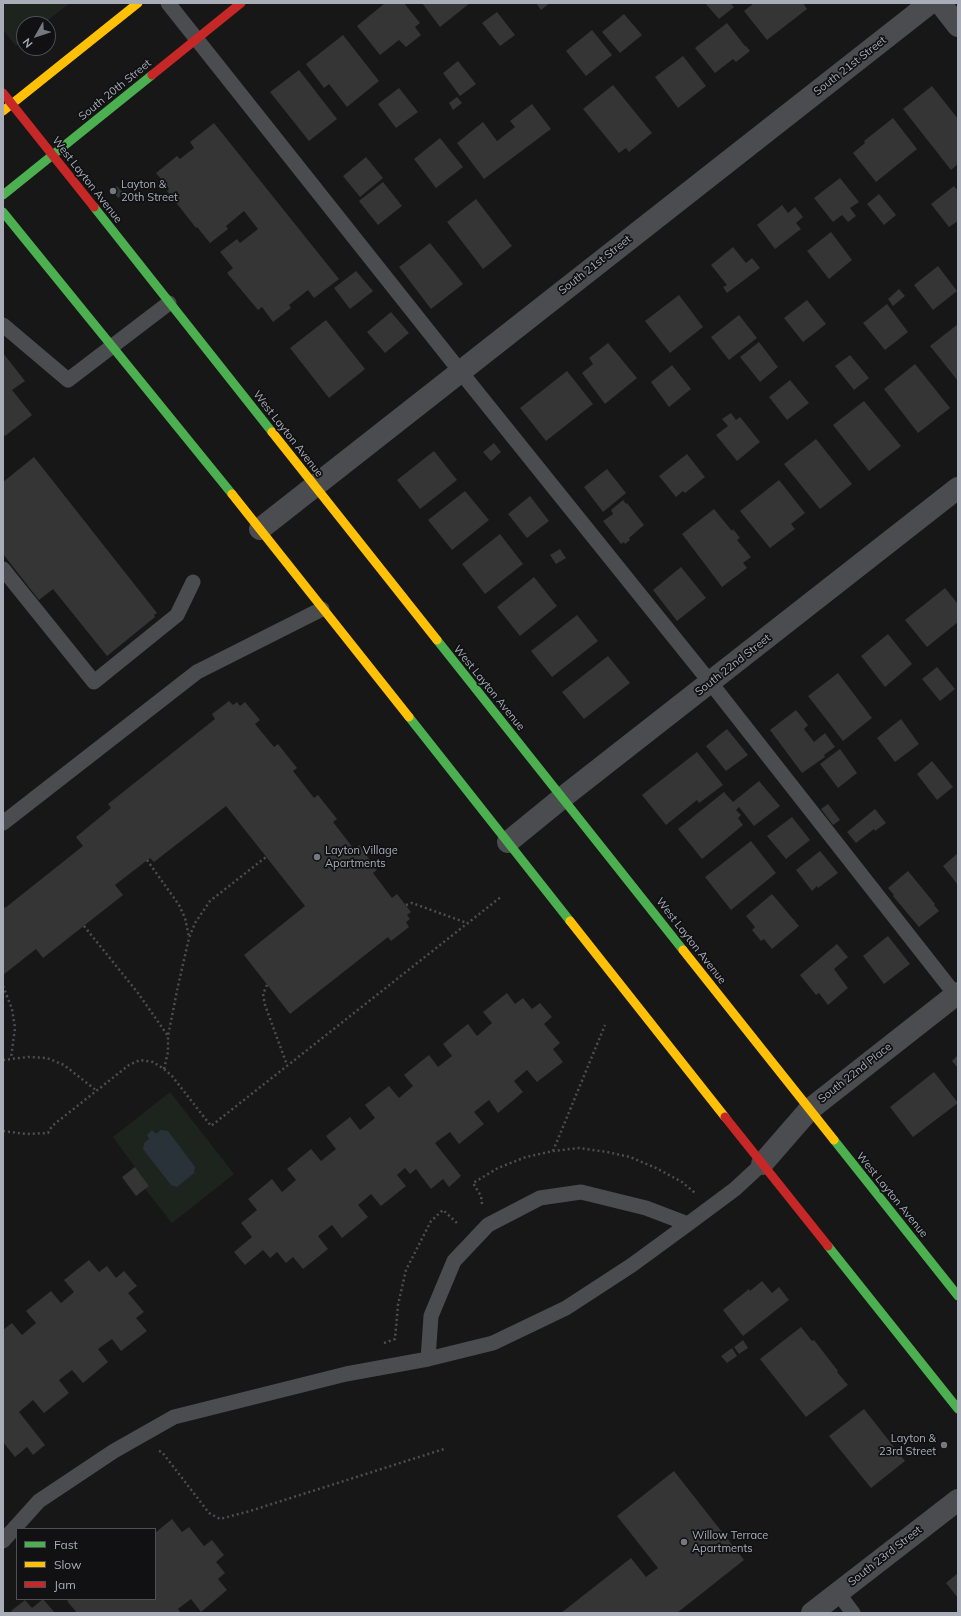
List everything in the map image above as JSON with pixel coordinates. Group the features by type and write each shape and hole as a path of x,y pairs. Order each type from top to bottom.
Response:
{"main road":[{"path":"3,111 138,3"},
{"name":"South 20th Street","path":"3,195 241,3"},
{"name":"West Layton Avenue","path":"3,93 958,1296"},
{"path":"3,212 260,529 762,1164 958,1409"}],"street":[{"name":"South 21st Street","path":"260,529 930,3"},
{"path":"940,3 958,26"},
{"name":"South 22nd Street","path":"508,842 958,488"},
{"name":"South 22nd Place","path":"762,1164 809,1110 957,995"},
{"name":"South 23rd Street","path":"812,1613 958,1500"}],"lane":[{"path":"168,3 460,371 710,682 957,995"},
{"path":"3,325 68,380 169,303"},
{"path":"3,569 94,682 177,615 193,582"},
{"path":"3,823 197,672 322,609"},
{"path":"3,1541 39,1501 114,1451 174,1417 346,1374 428,1359 494,1343 566,1308 632,1265 688,1224 735,1189 762,1164"},
{"path":"428,1359 431,1316 454,1261 488,1225 540,1198 581,1192 646,1208 688,1224"},
{"path":"838,1593 853,1613"}],"path":[{"path":"164,1069 168,1052 168,1036 189,938 195,923 210,901 266,857"},
{"path":"147,860 179,905 185,918 189,938"},
{"path":"3,1130 26,1134 48,1133 52,1126 129,1065 140,1060 153,1062 172,1076 211,1126 502,896"},
{"path":"406,905 412,903 467,923"},
{"path":"84,926 138,993 168,1036"},
{"path":"267,985 263,994 287,1065"},
{"path":"3,986 12,1009 15,1028 11,1058"},
{"path":"553,1151 605,1025"},
{"path":"3,1060 28,1057 47,1058 64,1065 97,1091"},
{"path":"478,1208 483,1203 481,1196 473,1183 498,1168 526,1157 553,1151 579,1148 630,1157 656,1168 682,1182 700,1197"},
{"path":"378,1344 395,1339 398,1305 406,1270 431,1221 443,1210 458,1224 463,1222"},
{"path":"155,1450 162,1452 209,1513 220,1519 250,1511 444,1449"}],"shaded area":[{"path":"3,3 70,3 53,16 16,16 16,46 3,30"},
{"path":"170,1092 234,1174 172,1223 145,1189 149,1186 113,1137"},
{"path":"152,1130 156,1134 161,1130 168,1131 195,1167 194,1173 177,1187 171,1185 143,1149 144,1143 149,1139 147,1135"}],"building":[{"path":"385,3 404,3 420,23 415,27 421,35 406,47 399,40 380,55 357,26"},
{"path":"422,3 470,3 440,27"},
{"path":"536,3 550,3 541,10"},
{"path":"705,3 730,3 734,7 719,19"},
{"path":"754,3 803,3 807,9 767,40 744,11"},
{"path":"497,12 515,35 500,46 482,23"},
{"path":"624,14 642,35 620,53 602,32"},
{"path":"727,23 750,51 736,62 733,59 715,73 695,48"},
{"path":"592,30 612,55 586,76 566,51"},
{"path":"343,35 379,81 347,107 329,84 324,88 306,64"},
{"path":"683,56 706,86 678,108 655,77"},
{"path":"458,61 476,84 460,96 443,73"},
{"path":"299,70 337,119 309,141 270,92"},
{"path":"613,85 652,133 629,152 626,148 619,153 583,109"},
{"path":"932,86 958,119 958,164 951,170 903,109"},
{"path":"399,88 418,112 396,128 378,104"},
{"path":"457,97 462,103 453,110 449,103"},
{"path":"532,104 551,129 484,179 457,143 483,122 497,141 515,127 510,121"},
{"path":"893,118 917,149 876,182 853,153 865,143 864,141"},
{"path":"214,123 339,279 314,298 308,290 289,305 291,308 273,322 262,307 258,310 227,273 233,268 220,252 237,239 240,243 258,229 244,211 226,226 228,229 210,243 197,227 196,228 167,191 169,189 156,173 177,156 180,159 194,148 190,142"},
{"path":"440,138 463,167 436,188 414,159"},
{"path":"366,157 383,178 360,197 343,176"},
{"path":"840,178 859,202 850,208 856,216 848,222 842,215 833,222 814,198"},
{"path":"383,182 402,206 378,225 359,201"},
{"path":"117,186 124,194 118,198 112,190"},
{"path":"954,186 958,191 958,221 949,227 931,204"},
{"path":"879,194 896,215 884,225 867,204"},
{"path":"476,199 512,246 483,269 447,222"},
{"path":"782,205 788,213 795,207 803,217 796,223 801,229 775,249 757,225"},
{"path":"831,232 852,260 829,279 807,251"},
{"path":"430,243 463,284 431,309 399,267"},
{"path":"733,247 746,263 752,258 760,268 727,293 723,287 727,285 711,265"},
{"path":"938,266 957,291 933,310 914,285"},
{"path":"356,271 373,291 350,309 334,288"},
{"path":"899,289 905,296 893,306 888,299"},
{"path":"679,295 703,327 670,353 645,321"},
{"path":"807,300 826,324 803,342 784,318"},
{"path":"887,304 908,332 885,350 863,323"},
{"path":"391,312 409,333 385,353 367,332"},
{"path":"739,315 757,338 729,360 711,337"},
{"path":"326,320 365,369 329,398 290,348"},
{"path":"958,324 958,381 930,346"},
{"path":"759,342 778,367 760,382 740,357"},
{"path":"608,343 637,378 605,404 582,373 593,364 589,358"},
{"path":"3,353 25,381 12,390 32,415 5,436 3,433"},
{"path":"850,355 869,378 854,390 835,366"},
{"path":"915,364 950,408 918,433 884,389"},
{"path":"672,365 691,389 669,407 651,382"},
{"path":"567,371 593,404 546,441 520,408"},
{"path":"790,380 809,403 787,420 769,397"},
{"path":"864,401 901,446 869,471 833,425"},
{"path":"731,413 736,420 740,417 760,442 737,461 716,435 728,426 722,419"},
{"path":"816,439 852,484 820,509 784,464"},
{"path":"494,443 501,452 491,461 483,452"},
{"path":"434,451 457,480 420,509 397,480"},
{"path":"687,454 705,477 685,493 683,491 676,497 659,476"},
{"path":"34,457 157,613 154,615 155,617 107,656 53,589 39,600 3,554 3,482"},
{"path":"607,469 626,493 603,512 584,487"},
{"path":"779,480 805,513 791,524 795,529 770,548 740,511"},
{"path":"465,491 489,520 452,550 428,520"},
{"path":"530,496 549,521 527,538 508,514"},
{"path":"623,500 644,525 629,538 630,540 625,544 624,542 621,544 603,521 613,514 611,510"},
{"path":"714,509 732,531 733,529 740,538 737,540 751,557 743,563 747,568 722,587 682,534"},
{"path":"500,534 523,564 485,594 462,564"},
{"path":"560,549 566,558 556,564 550,555"},
{"path":"681,567 706,598 677,621 653,590"},
{"path":"534,577 557,606 520,636 497,607"},
{"path":"945,588 958,604 958,622 927,647 905,620"},
{"path":"577,615 598,641 552,677 531,651"},
{"path":"888,634 912,664 885,687 861,656"},
{"path":"608,656 630,683 584,719 562,692"},
{"path":"937,667 955,689 940,701 922,679"},
{"path":"838,673 872,718 843,741 808,696"},
{"name":"Layton Village Apartments","path":"229,701 233,705 237,702 240,706 245,702 260,720 255,724 274,747 278,744 297,768 293,771 314,798 318,795 337,819 333,822 354,849 359,845 377,870 373,873 392,898 397,894 411,912 407,915 410,919 406,922 409,927 391,941 388,937 290,1014 244,955 305,906 226,806 154,862 150,858 115,885 123,895 43,958 36,949 3,975 3,906 5,908 83,846 76,837 111,808 108,804 215,719 212,714"},
{"path":"796,710 808,725 804,729 814,742 825,733 835,747 824,755 825,757 802,773 770,730"},
{"path":"901,719 919,744 895,762 877,738"},
{"path":"727,729 748,755 726,771 706,746"},
{"path":"840,749 857,773 838,788 820,764"},
{"path":"697,752 723,785 699,803 697,800 666,825 642,795"},
{"path":"932,761 953,787 937,800 917,774"},
{"path":"759,781 780,806 754,826 739,807 736,810 741,815 738,818 743,825 702,859 678,829 724,792 733,802"},
{"path":"828,804 840,820 833,825 821,809"},
{"path":"875,809 886,823 875,831 874,829 856,843 847,832"},
{"path":"792,817 810,840 786,859 767,836"},
{"path":"751,841 776,873 731,910 705,877"},
{"path":"820,851 838,873 818,888 817,886 812,891 796,870"},
{"path":"958,853 958,885 943,866"},
{"path":"908,871 939,911 919,927 888,888"},
{"path":"772,894 799,926 772,949 764,939 761,941 752,930 755,927 746,916"},
{"path":"888,936 910,964 884,984 863,956"},
{"path":"837,944 848,957 834,969 848,988 828,1005 819,993 816,995 800,975"},
{"path":"507,993 515,1004 523,998 532,1009 540,1003 552,1017 544,1024 560,1043 553,1049 563,1062 537,1082 527,1070 514,1081 523,1092 498,1113 489,1100 474,1112 484,1124 459,1144 450,1132 435,1143 461,1176 449,1187 443,1179 431,1189 416,1169 410,1174 405,1168 397,1175 406,1186 381,1206 371,1194 358,1205 368,1217 342,1238 332,1225 318,1236 328,1249 303,1269 293,1257 286,1263 277,1252 270,1258 263,1250 245,1265 234,1252 252,1237 241,1223 257,1210 248,1199 272,1179 282,1192 296,1180 287,1169 311,1149 321,1161 336,1149 326,1136 350,1117 360,1130 375,1118 365,1105 389,1086 399,1098 413,1086 404,1075 429,1055 438,1067 452,1056 443,1044 468,1024 477,1036 492,1023 483,1012"},
{"path":"958,1055 958,1068 952,1061"},
{"path":"934,1072 958,1103 913,1137 890,1107"},
{"path":"135,1167 149,1186 136,1196 122,1177"},
{"path":"89,1260 99,1272 107,1266 116,1278 124,1271 137,1286 128,1293 144,1312 136,1318 147,1331 121,1351 112,1339 98,1349 108,1362 83,1383 72,1370 59,1380 69,1393 44,1413 33,1400 19,1412 45,1445 33,1455 27,1447 15,1457 3,1442 3,1330 12,1323 22,1335 36,1323 26,1311 51,1291 61,1303 74,1292 64,1280"},
{"path":"762,1281 772,1293 779,1287 789,1300 743,1336 723,1310 749,1289 750,1291"},
{"path":"801,1327 812,1341 814,1340 848,1385 806,1417 760,1359"},
{"path":"743,1340 748,1348 739,1354 734,1347"},
{"path":"732,1348 737,1356 727,1363 721,1356"},
{"path":"864,1409 905,1461 871,1488 829,1436"},
{"name":"Willow Terrace Apartments","path":"674,1471 744,1560 677,1613 561,1613 631,1558 646,1577 658,1568 617,1516"},
{"path":"172,1519 182,1532 189,1527 204,1546 212,1540 224,1555 216,1562 225,1573 218,1579 227,1590 201,1612 191,1599 178,1609 181,1613 77,1613 67,1601 156,1600 156,1532"},
{"path":"958,1573 958,1598 946,1583"},
{"path":"25,1600 32,1608 44,1600 55,1613 13,1613 11,1611"}],"traffic: fast":[{"path":"3,195 152,75"},
{"path":"94,207 272,432"},
{"path":"3,212 232,494"},
{"path":"437,640 683,950"},
{"path":"409,717 570,921"},
{"path":"834,1140 958,1296"},
{"path":"828,1246 958,1409"}],"traffic: slow":[{"path":"3,111 138,3"},
{"path":"272,432 437,640"},
{"path":"232,494 409,717"},
{"path":"570,921 725,1117"},
{"path":"683,950 834,1140"}],"traffic: jam":[{"path":"152,75 241,3"},
{"path":"3,93 94,207"},
{"path":"725,1117 828,1246"}],"place":[{"name":"Layton & 20th Street","path":"113,191"},
{"name":"Layton Village Apartments","path":"317,857"},
{"name":"Layton & 23rd Street","path":"944,1445"},
{"name":"Willow Terrace Apartments","path":"684,1542"}]}
